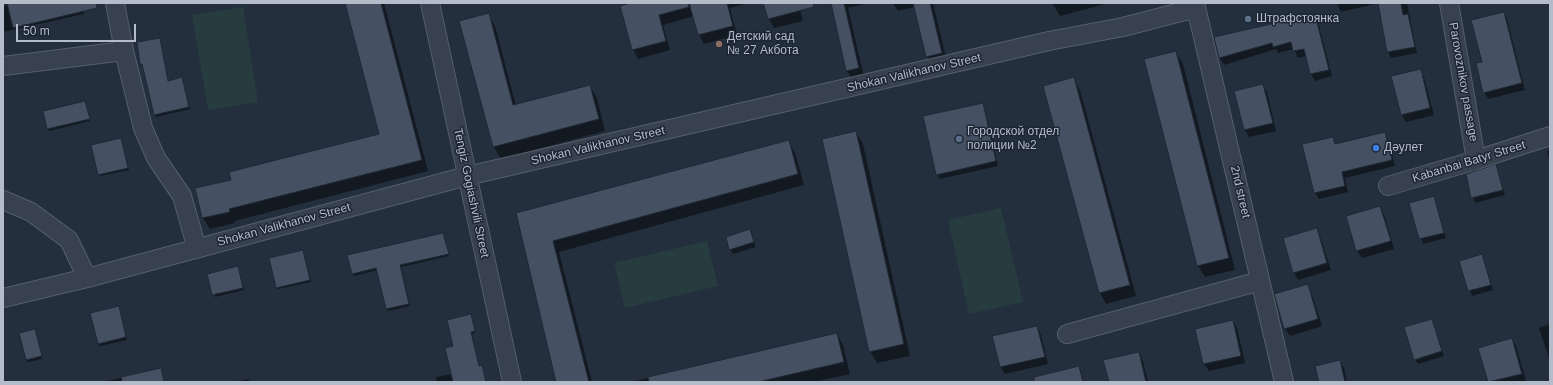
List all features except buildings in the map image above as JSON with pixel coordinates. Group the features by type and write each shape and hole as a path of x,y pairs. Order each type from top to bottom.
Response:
{"street":[{"path":"115,3 124,51 143,128 156,158 182,196 197,249"},
{"name":"Tengiz Gogiashvili Street","path":"430,3 512,382"},
{"name":"Parovoznikov passage","path":"1449,3 1476,160"},
{"name":"Shokan Valikhanov Street","path":"3,298 87,278 467,176 1049,41 1123,27 1196,5"},
{"name":"2nd street","path":"1196,5 1284,382"},
{"path":"3,66 124,51"},
{"name":"Kabanbai Batyr Street","path":"1388,186 1550,136"},
{"path":"3,200 31,212 69,240 87,278"},
{"path":"1067,334 1260,281"}],"green space":[{"path":"243,7 258,102 208,110 192,15"},
{"path":"1001,208 1023,302 969,314 948,220"},
{"path":"707,241 718,286 625,308 614,263"}],"place":[{"name":"Штрафстоянка","path":"1248,19"},
{"name":"Детский сад № 27 Акбота","path":"719,44"},
{"name":"Городской отдел полиции №2","path":"959,139"},
{"name":"Дәулет","path":"1376,148"}]}
